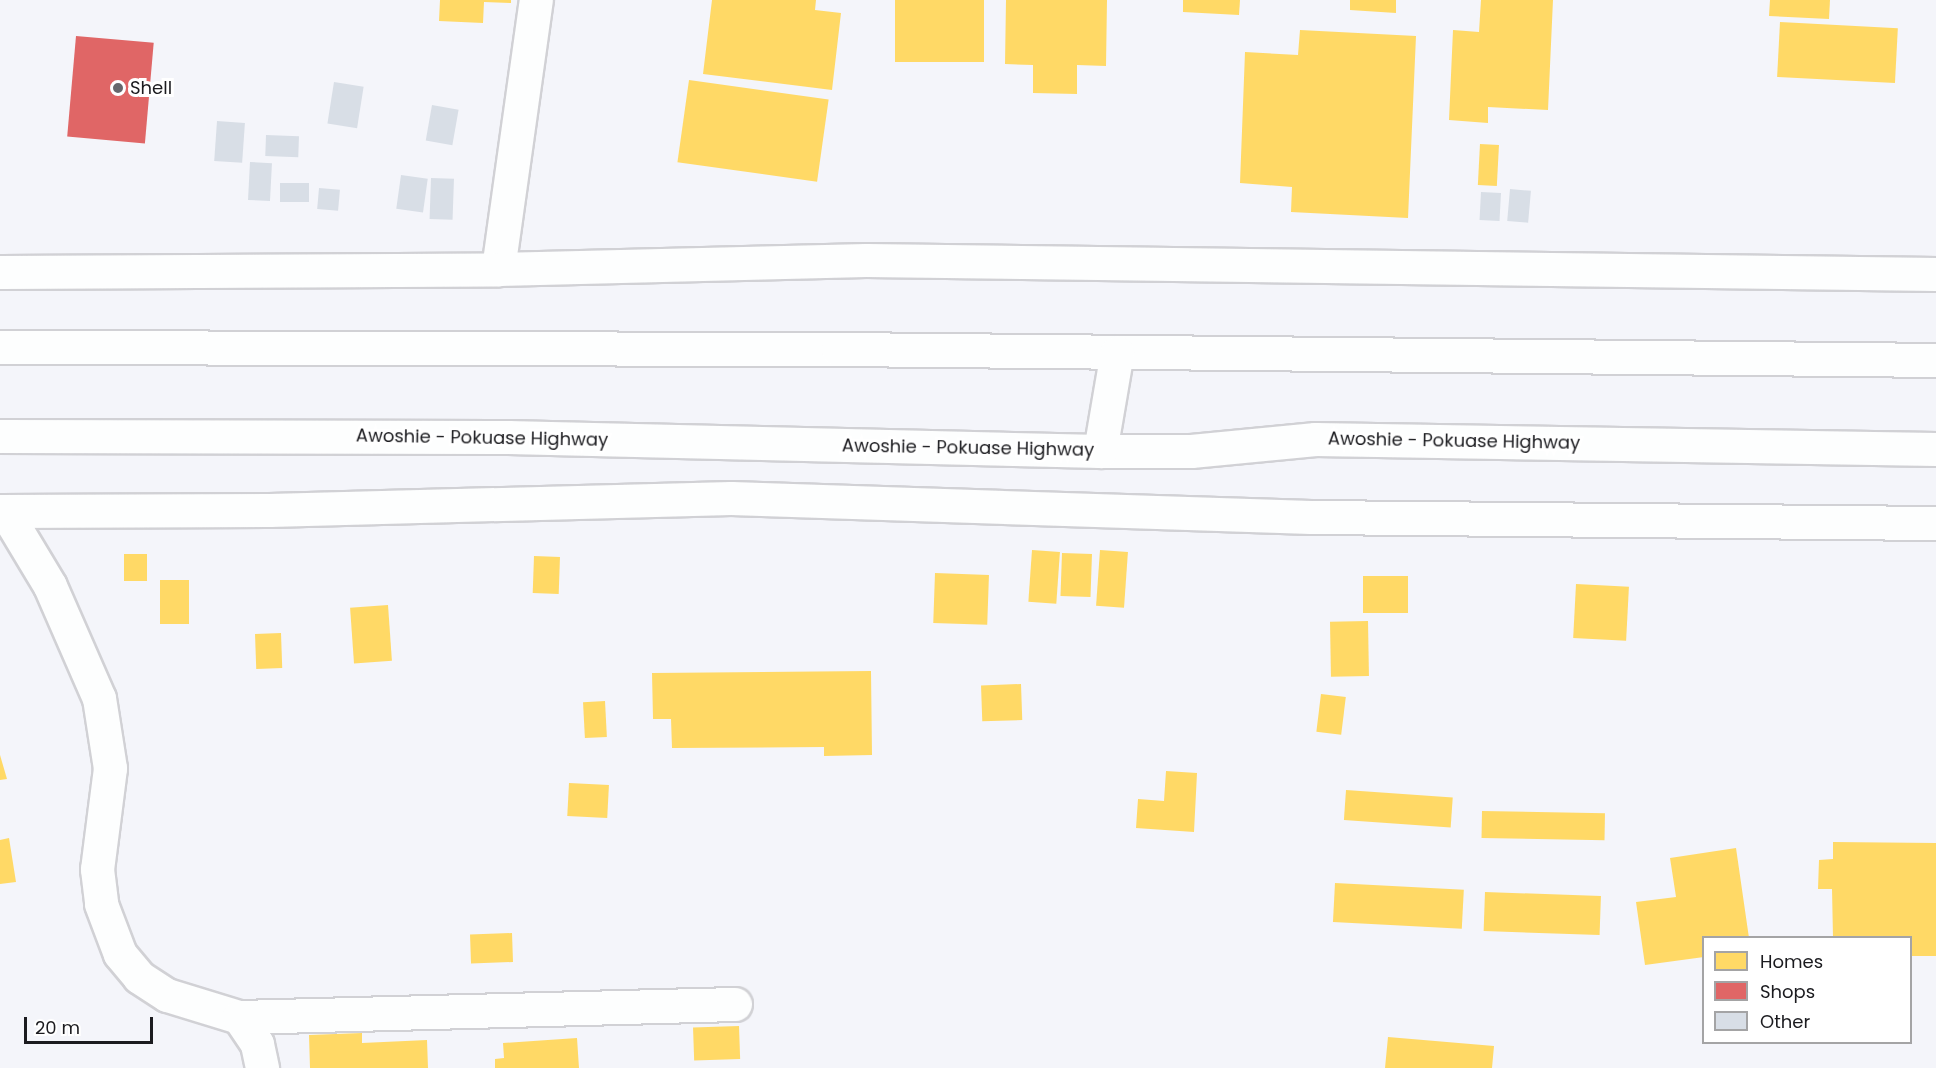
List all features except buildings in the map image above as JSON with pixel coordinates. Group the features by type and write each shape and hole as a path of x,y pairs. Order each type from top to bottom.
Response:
{"street":[{"path":"498,269 536,0"},
{"path":"0,272 498,269 866,260 1936,274"},
{"path":"0,347 1117,352 1936,360"},
{"path":"1100,451 1117,352"},
{"name":"Awoshie - Pokuase Highway","path":"0,436 508,437 1100,451 1191,451 1315,439 1936,449"},
{"path":"3,511 269,510 731,498 1311,517 1936,523"},
{"path":"3,511 50,586 99,698 110,768 97,869 101,904 120,954 139,977 167,994 239,1017 735,1004"},
{"path":"239,1017 257,1044 262,1068"}],"place":[{"name":"Shell","path":"118,88"}]}
